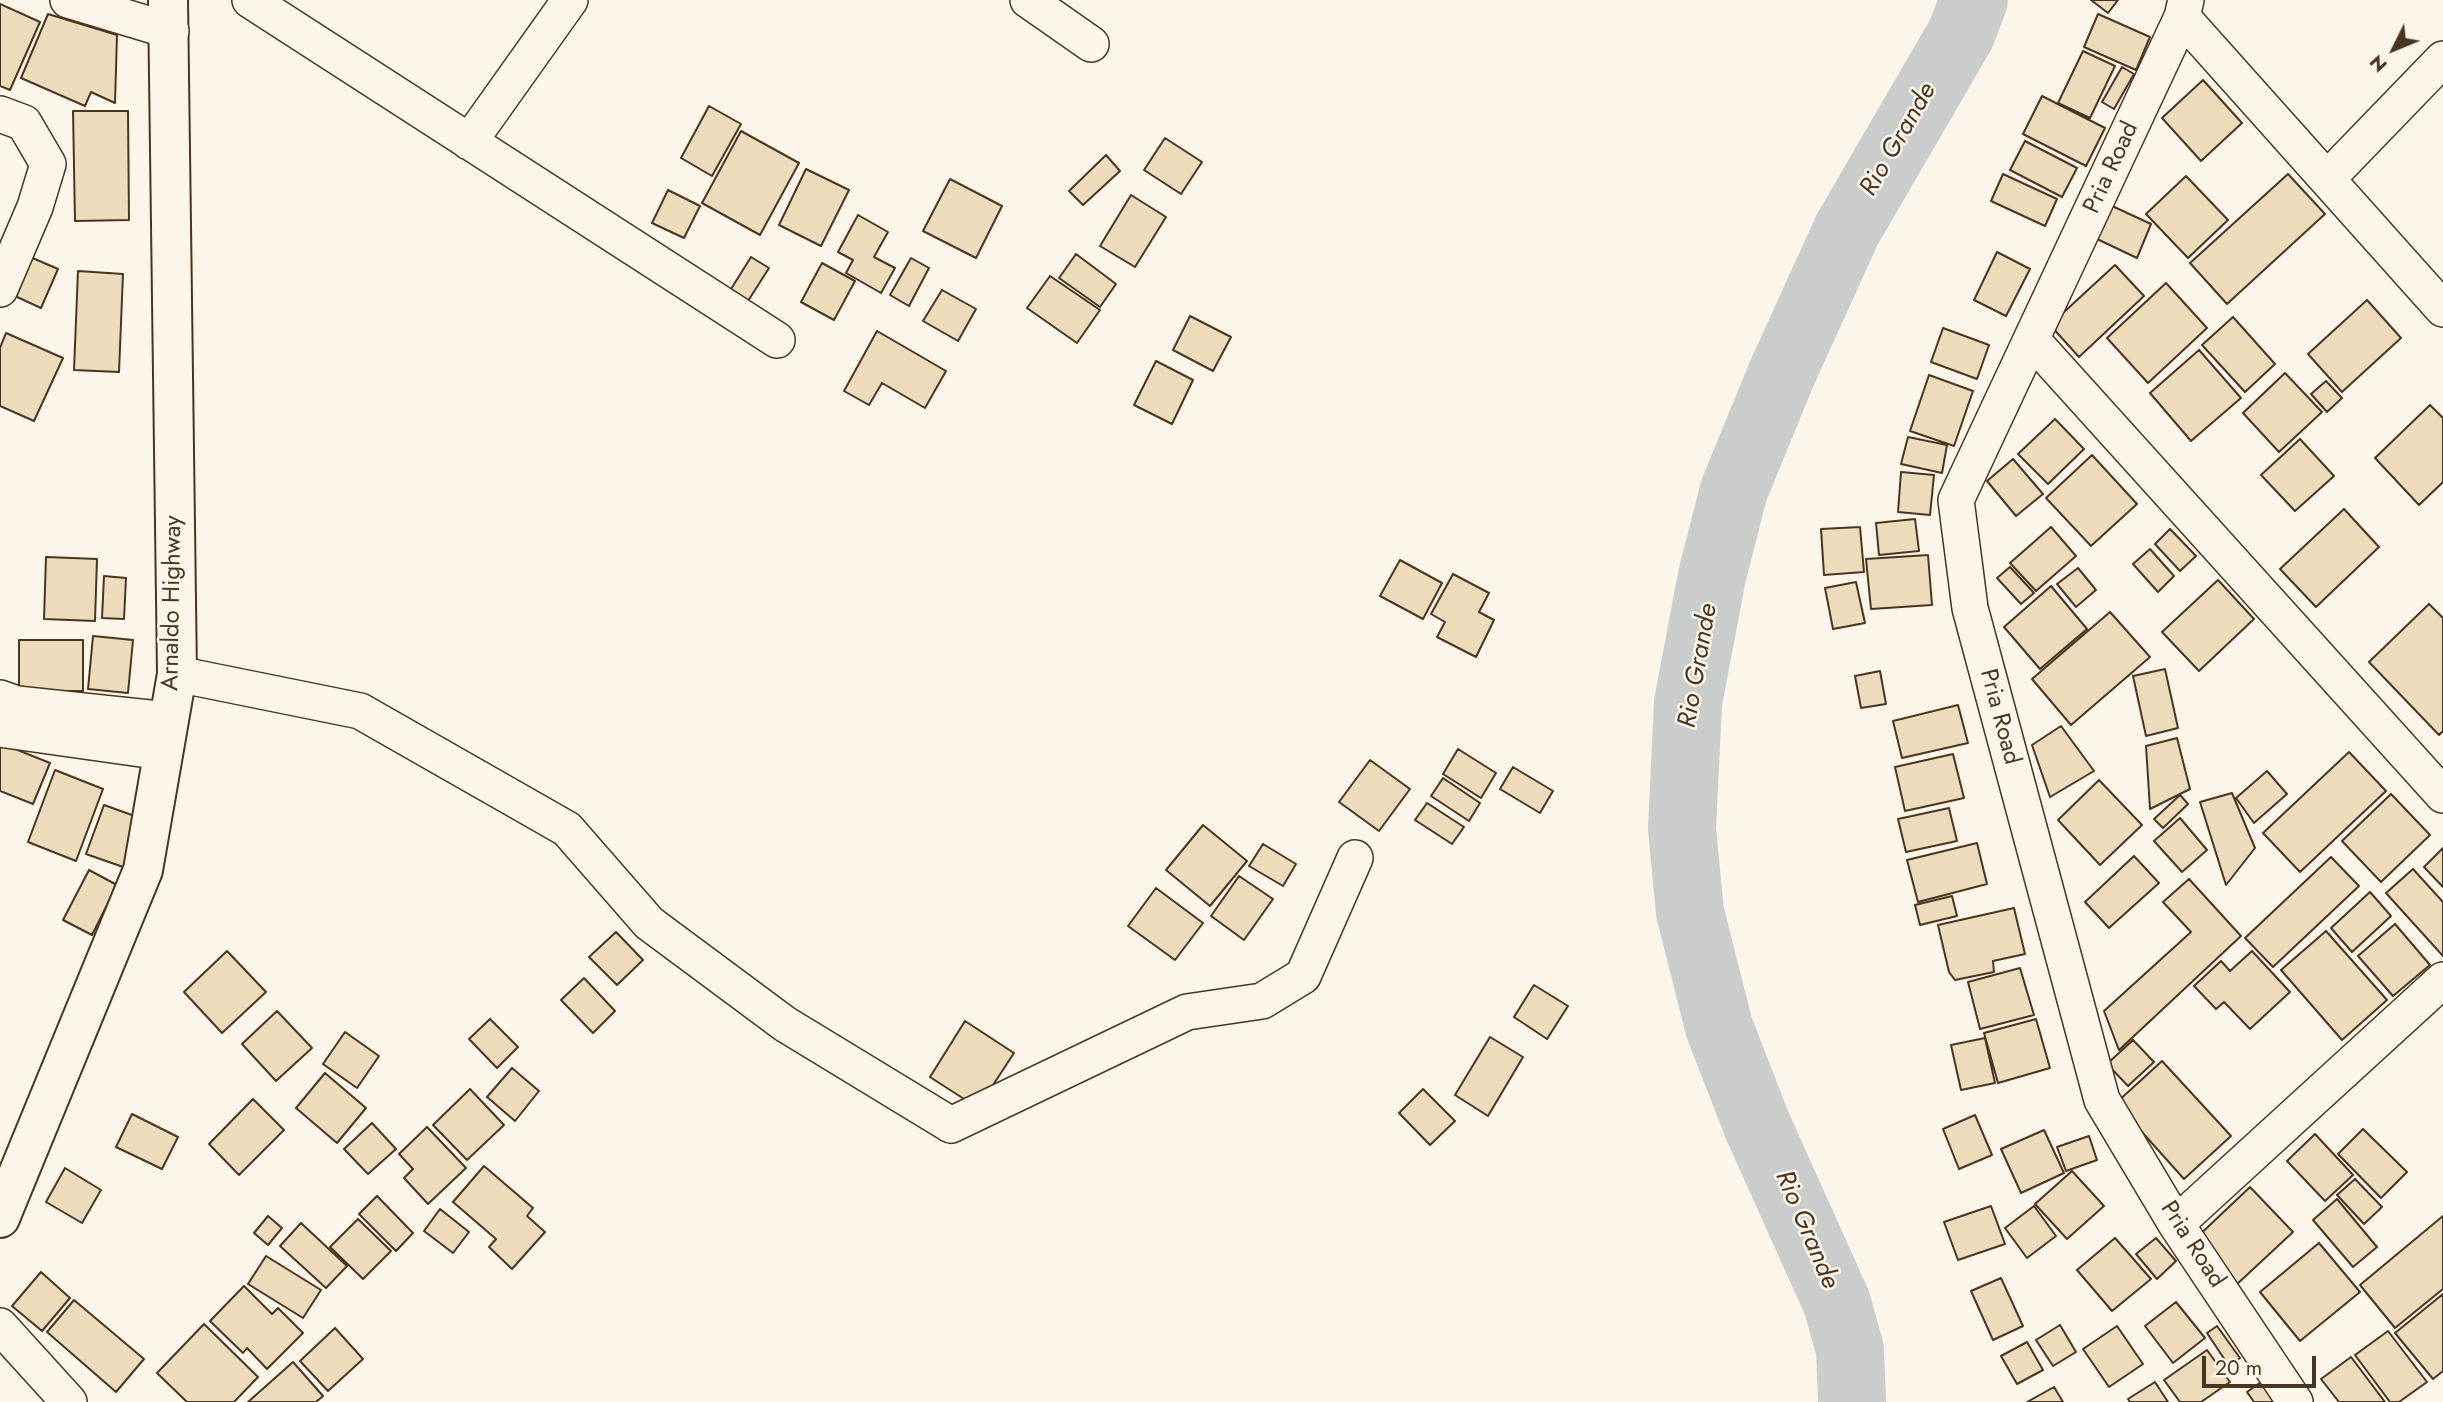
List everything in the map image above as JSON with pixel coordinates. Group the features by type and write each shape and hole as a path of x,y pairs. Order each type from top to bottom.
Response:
{"main road":[{"name":"Arnaldo Highway","path":"0,1218 144,870 177,674 169,16"}],"street":[{"path":"68,0 169,16"},
{"path":"250,0 777,340"},
{"path":"469,142 570,0"},
{"path":"1028,0 1091,44"},
{"path":"2184,8 2327,179 2443,309"},
{"name":"Pria Road","path":"2184,8 1956,500 1970,608 2102,1100 2176,1224 2295,1402"},
{"path":"2327,179 2443,59"},
{"path":"0,114 23,123 48,164 34,207 0,289"},
{"path":"2032,340 2443,795"},
{"path":"177,674 360,710 567,830 649,923 785,1024 951,1125 1187,1012 1262,1001 1303,976 1356,858"},
{"path":"6,715 165,736"},
{"path":"2176,1224 2443,980"},
{"path":"0,1326 69,1402"}],"building":[{"path":"2091,0 2118,0 2108,13"},
{"path":"0,4 40,22 10,90 0,86"},
{"path":"48,14 117,35 115,103 91,92 85,106 21,78"},
{"path":"2098,14 2150,37 2136,70 2084,47"},
{"path":"2083,51 2115,66 2090,118 2058,103"},
{"path":"2122,67 2134,74 2114,109 2102,102"},
{"path":"2203,80 2242,123 2201,161 2162,118"},
{"path":"2042,96 2105,128 2086,166 2023,134"},
{"path":"709,106 741,124 712,176 681,158"},
{"path":"73,111 128,111 129,220 75,221"},
{"path":"741,131 799,163 760,235 702,203"},
{"path":"1165,138 1202,162 1181,194 1144,170"},
{"path":"2025,141 2077,168 2062,197 2010,170"},
{"path":"1106,155 1120,171 1083,205 1069,191"},
{"path":"806,169 849,190 821,246 779,225"},
{"path":"2003,174 2057,199 2045,226 1991,201"},
{"path":"2288,174 2325,214 2227,304 2190,263"},
{"path":"2186,176 2228,220 2188,258 2146,214"},
{"path":"950,179 1002,206 976,258 923,231"},
{"path":"668,190 700,206 684,238 652,223"},
{"path":"1131,195 1166,217 1135,267 1100,246"},
{"path":"2110,205 2151,224 2137,258 2095,238"},
{"path":"858,215 888,232 874,257 895,268 881,293 846,273 853,260 838,252"},
{"path":"1997,252 2030,269 2006,316 1974,300"},
{"path":"21,253 58,269 41,308 4,291"},
{"path":"1076,254 1116,284 1100,307 1059,278"},
{"path":"751,257 769,268 748,301 731,289"},
{"path":"911,258 929,268 909,306 890,295"},
{"path":"822,263 855,281 834,320 801,302"},
{"path":"2115,265 2144,296 2079,357 2050,325"},
{"path":"78,271 123,274 119,372 74,370"},
{"path":"1050,276 1100,310 1077,343 1027,308"},
{"path":"2166,283 2207,328 2148,383 2107,338"},
{"path":"942,290 976,309 958,341 923,321"},
{"path":"2367,300 2401,338 2342,392 2308,354"},
{"path":"1190,316 1231,337 1213,371 1173,350"},
{"path":"2233,317 2275,364 2245,392 2202,345"},
{"path":"1943,328 1989,345 1977,379 1931,362"},
{"path":"877,331 946,371 925,408 882,383 869,405 844,391"},
{"path":"6,333 63,358 34,421 0,406 0,348"},
{"path":"2199,350 2241,398 2191,441 2150,393"},
{"path":"1156,361 1193,380 1172,424 1134,405"},
{"path":"2285,373 2322,412 2279,452 2243,413"},
{"path":"1929,375 1973,391 1954,446 1910,431"},
{"path":"2326,381 2342,398 2327,412 2311,394"},
{"path":"2430,405 2443,418 2443,482 2419,505 2375,458"},
{"path":"2055,419 2084,449 2048,484 2018,454"},
{"path":"1908,437 1947,445 1942,473 1901,464"},
{"path":"2300,439 2334,476 2295,511 2261,475"},
{"path":"2092,455 2137,504 2091,546 2046,498"},
{"path":"2013,459 2043,494 2016,516 1987,481"},
{"path":"1901,472 1934,475 1930,515 1898,512"},
{"path":"2344,509 2379,547 2316,607 2280,569"},
{"path":"1915,519 1919,551 1879,555 1876,523"},
{"path":"1860,527 1864,572 1824,575 1821,529"},
{"path":"2051,527 2076,556 2036,591 2010,563"},
{"path":"2170,529 2196,556 2180,571 2155,544"},
{"path":"2150,549 2174,576 2158,592 2133,564"},
{"path":"1928,555 1932,605 1871,609 1866,559"},
{"path":"46,557 97,559 95,621 44,619"},
{"path":"1400,560 1442,583 1423,619 1380,596"},
{"path":"2010,567 2034,593 2021,604 1997,578"},
{"path":"2078,568 2096,590 2076,607 2057,584"},
{"path":"1453,574 1489,593 1479,612 1494,620 1476,657 1437,637 1445,622 1431,614"},
{"path":"104,576 126,578 124,619 102,618"},
{"path":"2218,580 2254,619 2199,671 2162,632"},
{"path":"1856,582 1865,623 1833,629 1825,588"},
{"path":"2051,586 2087,629 2040,669 2004,627"},
{"path":"2429,604 2443,618 2443,731 2439,735 2369,662"},
{"path":"2110,612 2150,657 2071,725 2032,679"},
{"path":"93,636 133,640 128,693 88,689"},
{"path":"19,640 83,640 83,691 19,691"},
{"path":"2165,669 2178,728 2146,736 2133,676"},
{"path":"1880,671 1886,704 1861,708 1855,676"},
{"path":"1958,705 1968,743 1902,758 1893,721"},
{"path":"2061,726 2094,771 2050,797 2032,745"},
{"path":"2177,738 2190,789 2150,809 2146,746"},
{"path":"0,743 50,763 33,804 0,791"},
{"path":"1458,749 1496,773 1481,798 1443,774"},
{"path":"2349,752 2386,791 2300,872 2263,833"},
{"path":"1953,754 1964,798 1905,811 1895,767"},
{"path":"1370,760 1410,789 1379,831 1339,802"},
{"path":"1513,767 1553,791 1540,813 1500,789"},
{"path":"55,770 103,789 76,861 28,842"},
{"path":"2267,771 2287,794 2254,823 2236,798"},
{"path":"1443,778 1480,803 1469,821 1431,796"},
{"path":"2099,780 2142,825 2100,865 2058,820"},
{"path":"2232,793 2255,848 2226,885 2200,802"},
{"path":"2391,794 2430,835 2381,882 2342,841"},
{"path":"2180,795 2188,804 2163,828 2154,819"},
{"path":"1427,803 1464,827 1452,844 1415,820"},
{"path":"104,805 143,819 126,868 86,854"},
{"path":"1949,808 1957,841 1906,852 1898,819"},
{"path":"2180,818 2207,850 2182,872 2154,841"},
{"path":"1203,825 1247,861 1210,906 1166,870"},
{"path":"1977,843 1987,884 1918,902 1907,860"},
{"path":"1263,844 1296,864 1283,886 1249,866"},
{"path":"2443,848 2443,887 2424,867"},
{"path":"2134,856 2159,883 2109,928 2085,902"},
{"path":"2331,857 2359,886 2273,967 2245,938"},
{"path":"2413,869 2443,902 2443,956 2386,893"},
{"path":"89,870 117,885 92,935 63,920"},
{"path":"1239,876 1273,899 1244,940 1211,916"},
{"path":"2189,879 2241,936 2119,1050 2104,1011 2191,932 2163,902"},
{"path":"1156,888 1203,923 1175,960 1128,926"},
{"path":"2370,892 2391,916 2352,952 2331,928"},
{"path":"1952,896 1957,916 1920,925 1915,905"},
{"path":"2014,908 2025,954 1993,961 1994,972 1955,980 1949,972 1938,925"},
{"path":"2395,924 2430,965 2393,996 2358,956"},
{"path":"2326,931 2387,1000 2342,1040 2281,970"},
{"path":"616,932 643,960 617,985 589,957"},
{"path":"227,951 266,992 222,1033 184,992"},
{"path":"2252,951 2290,992 2250,1029 2224,1002 2216,1009 2194,986 2221,961 2230,971"},
{"path":"2020,968 2034,1015 1980,1029 1968,982"},
{"path":"584,978 615,1011 593,1033 561,1000"},
{"path":"1534,985 1568,1006 1547,1039 1514,1017"},
{"path":"277,1011 312,1048 276,1081 242,1044"},
{"path":"490,1019 518,1047 497,1068 469,1039"},
{"path":"2036,1019 2050,1068 1998,1083 1984,1033"},
{"path":"965,1021 1014,1053 978,1108 930,1077"},
{"path":"345,1032 379,1056 357,1088 323,1064"},
{"path":"1490,1037 1523,1057 1488,1116 1455,1095"},
{"path":"1985,1038 1995,1083 1961,1090 1951,1045"},
{"path":"2133,1040 2154,1062 2128,1086 2107,1064"},
{"path":"2162,1061 2231,1136 2184,1179 2116,1103"},
{"path":"512,1068 539,1091 515,1121 487,1097"},
{"path":"325,1073 366,1108 337,1143 296,1108"},
{"path":"470,1089 504,1125 467,1160 433,1125"},
{"path":"1423,1089 1455,1121 1430,1145 1399,1113"},
{"path":"253,1099 284,1130 239,1175 209,1144"},
{"path":"132,1114 178,1137 162,1169 116,1147"},
{"path":"1975,1115 1992,1155 1959,1169 1943,1129"},
{"path":"372,1123 396,1149 368,1174 344,1149"},
{"path":"427,1127 466,1168 428,1204 404,1178 413,1169 399,1154"},
{"path":"2363,1129 2407,1172 2381,1198 2338,1154"},
{"path":"2044,1130 2064,1173 2021,1193 2001,1149"},
{"path":"2315,1134 2353,1175 2325,1201 2287,1161"},
{"path":"2089,1136 2097,1160 2066,1171 2057,1147"},
{"path":"484,1166 533,1208 527,1216 545,1232 512,1269 489,1247 496,1239 453,1202"},
{"path":"65,1168 101,1190 82,1223 46,1202"},
{"path":"2072,1171 2104,1206 2067,1239 2035,1204"},
{"path":"2355,1179 2382,1207 2364,1224 2337,1195"},
{"path":"2250,1187 2293,1232 2235,1286 2193,1241"},
{"path":"377,1196 413,1233 396,1251 359,1214"},
{"path":"2337,1199 2377,1247 2353,1267 2313,1220"},
{"path":"1991,1206 2005,1244 1958,1260 1944,1222"},
{"path":"2034,1206 2056,1236 2027,1258 2005,1228"},
{"path":"440,1209 469,1232 453,1253 424,1231"},
{"path":"268,1216 282,1228 268,1245 254,1233"},
{"path":"2443,1216 2443,1289 2395,1328 2360,1285"},
{"path":"358,1219 391,1251 363,1279 330,1247"},
{"path":"301,1223 347,1266 326,1288 280,1246"},
{"path":"2115,1238 2151,1279 2112,1311 2077,1270"},
{"path":"2156,1238 2176,1261 2157,1279 2136,1254"},
{"path":"2319,1243 2360,1292 2300,1341 2260,1292"},
{"path":"266,1256 321,1290 303,1318 248,1284"},
{"path":"41,1272 70,1298 42,1331 12,1306"},
{"path":"2001,1278 2023,1326 1993,1340 1971,1291"},
{"path":"244,1286 272,1314 278,1308 303,1333 267,1369 247,1348 243,1353 210,1321"},
{"path":"2443,1294 2443,1371 2433,1379 2395,1333"},
{"path":"74,1300 144,1359 116,1392 47,1332"},
{"path":"2176,1302 2205,1338 2173,1363 2145,1326"},
{"path":"204,1324 258,1377 234,1402 187,1402 157,1373"},
{"path":"2060,1325 2076,1352 2053,1366 2036,1340"},
{"path":"2117,1326 2143,1364 2109,1387 2083,1349"},
{"path":"2217,1326 2240,1358 2229,1366 2207,1333"},
{"path":"335,1328 363,1359 328,1391 300,1361"},
{"path":"2388,1331 2427,1382 2399,1402 2390,1402 2355,1355"},
{"path":"2027,1342 2043,1370 2017,1384 2001,1356"},
{"path":"2207,1350 2230,1382 2201,1402 2180,1402 2164,1380"},
{"path":"2351,1357 2385,1402 2339,1402 2321,1379"},
{"path":"293,1362 323,1396 316,1402 248,1402"},
{"path":"2155,1382 2168,1402 2130,1402 2128,1399"},
{"path":"2261,1382 2277,1402 2254,1402 2247,1392"},
{"path":"2054,1387 2063,1402 2027,1402"}],"waterway":[{"name":"Rio Grande","path":"1852,1402 1850,1350 1837,1303 1757,1125 1719,1027 1690,912 1682,829 1688,703 1712,576 1734,490 1782,373 1847,230 1961,34 1974,0"}]}
